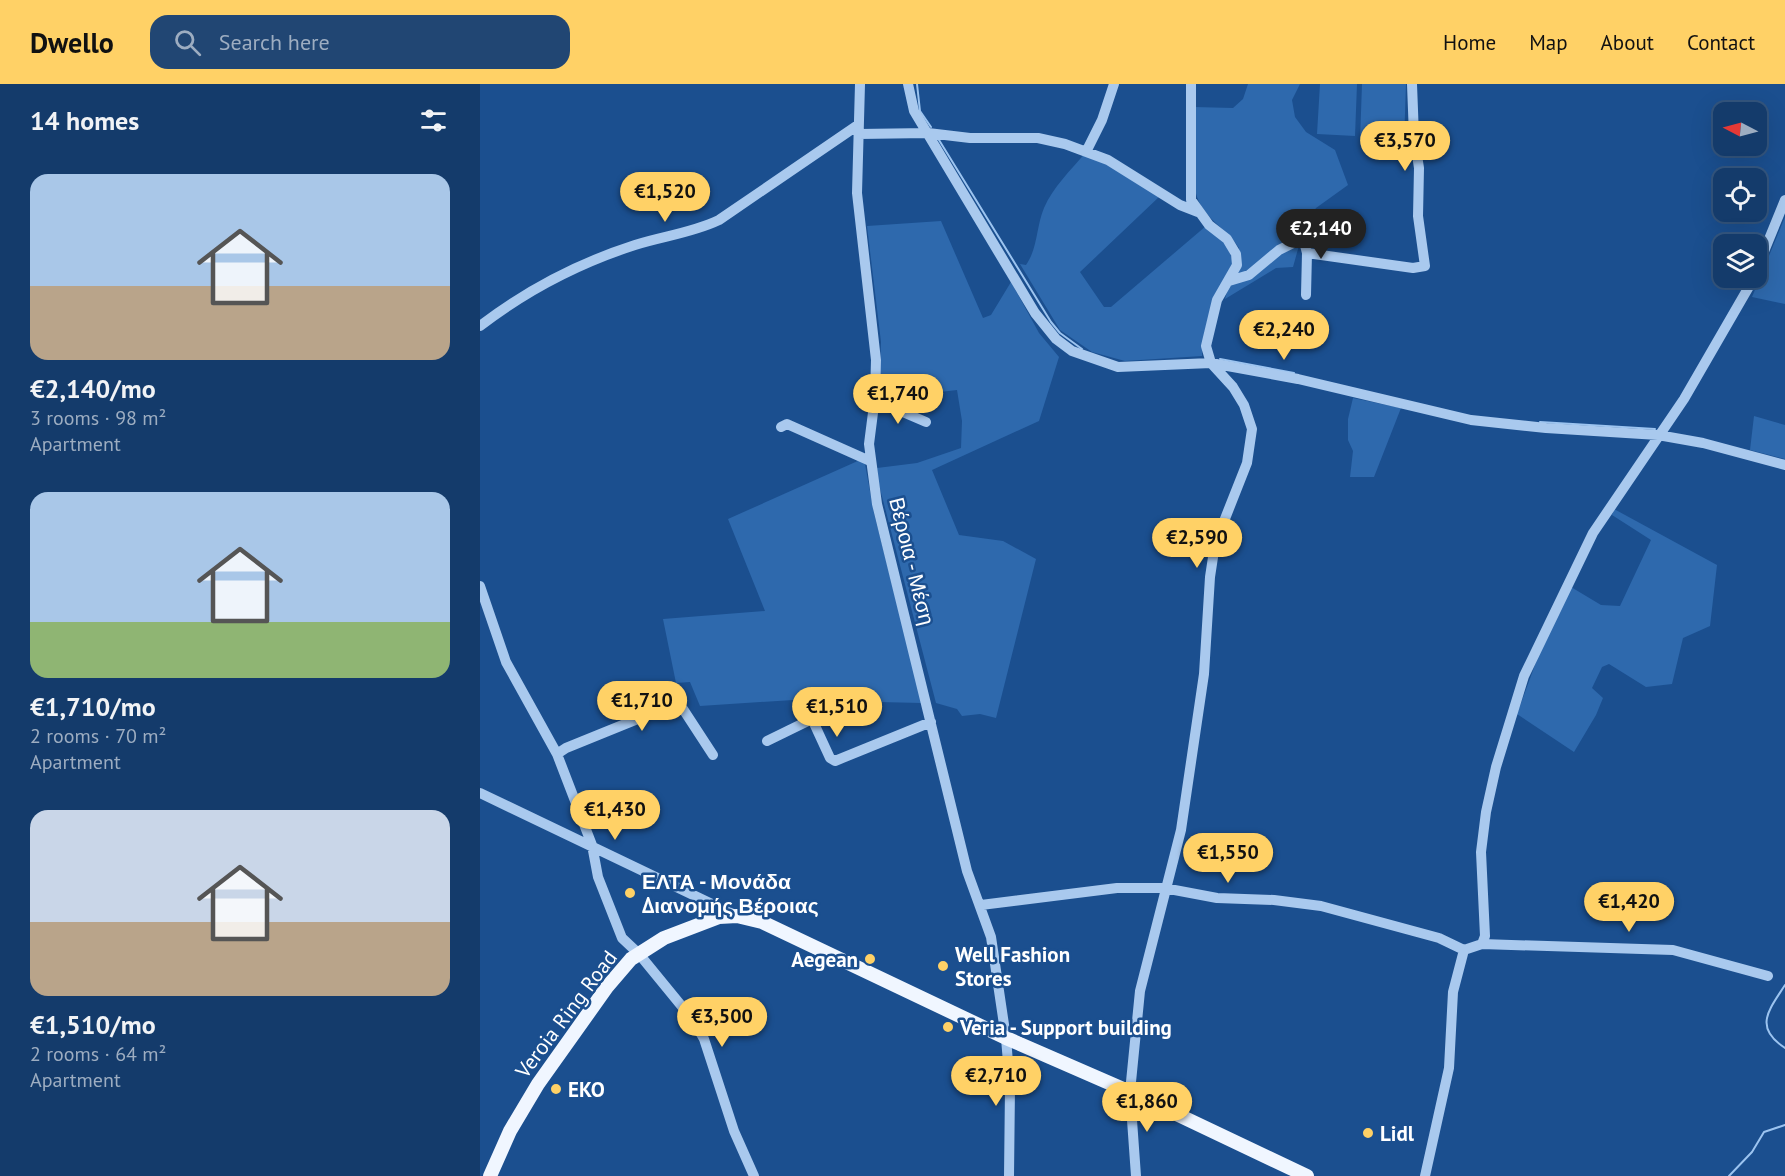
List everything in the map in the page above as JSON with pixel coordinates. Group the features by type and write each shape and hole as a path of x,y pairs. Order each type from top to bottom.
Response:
{"main road":[{"name":"Verοia Ring Road","path":"490,1176 510,1131 538,1084 607,987 639,954 684,929 719,918 737,916 762,922 1006,1038 1130,1092 1307,1176"}],"street":[{"name":"Βέροια - Μέση","path":"860,84 858,210 876,360 870,461 877,504 967,871 991,937 1006,1038 1010,1087 1009,1176"},
{"path":"908,84 914,111 1035,313 1056,339 1092,360 1118,367 1211,363 1298,379 1471,420 1546,428 1658,435 1703,443 1785,465"},
{"path":"1087,150 1102,120 1114,84"},
{"path":"1191,84 1191,200 1198,212"},
{"path":"1307,253 1413,268 1425,266 1418,216 1419,168 1414,136 1412,84"},
{"path":"480,326 525,294 606,255 637,244 704,227 719,220 859,130 928,133 970,138 1038,138 1087,150 1198,212 1227,239 1236,254 1237,265 1217,300 1208,328 1206,346 1211,363 1233,387 1244,405 1252,429 1251,446 1217,538 1212,561 1199,712 1179,847 1164,888 1140,991 1130,1092 1136,1176"},
{"path":"1767,244 1785,200"},
{"path":"1228,281 1249,275 1279,250 1300,238 1306,243 1306,295"},
{"path":"1482,944 1485,936 1481,852 1486,812 1510,715 1537,648 1593,533 1708,361 1748,288"},
{"path":"874,405 884,404 926,422"},
{"path":"781,427 787,424 800,428 870,461"},
{"path":"480,586 506,662 557,754 592,845 598,876 622,938 639,954 693,1020 704,1039 734,1131 754,1176"},
{"path":"557,754 672,705 677,705 688,715 713,754"},
{"path":"767,741 812,719 830,758 835,761 930,722"},
{"path":"480,793 737,916"},
{"path":"981,905 1117,888 1164,888 1217,898 1274,900 1321,906 1439,938 1464,950 1482,944 1673,950 1768,976"},
{"path":"1425,1176 1449,1068 1453,992 1464,950"}],"shaded area":[{"path":"1248,84 1300,84 1292,100 1295,117 1306,132 1335,150 1348,185 1316,208 1305,224 1293,267 1276,268 1225,299 1239,248 1206,213 1197,198 1193,173 1194,107 1233,108 1243,99"},
{"path":"1320,84 1357,84 1355,136 1317,134"},
{"path":"1362,84 1406,84 1404,143 1360,141"},
{"path":"1086,152 1160,196 1080,272 1104,307 1111,307 1206,226 1225,241 1234,263 1208,319 1202,356 1125,361 1092,352 1060,330 1020,264 1026,265 1030,258 1041,215 1052,193"},
{"path":"1785,217 1785,304 1752,297 1756,288 1767,288 1767,261"},
{"path":"941,221 983,318 991,315 1011,282 1039,333 1059,357 1039,421 932,470 959,535 1003,541 1036,559 996,718 980,714 962,716 957,709 936,703 878,481 877,468 917,463 961,448 962,421 957,390 879,399 881,342 867,226"},
{"path":"1353,398 1401,408 1374,477 1350,477 1353,451 1348,440 1348,419"},
{"path":"1754,416 1785,425 1785,459 1750,450"},
{"path":"860,460 865,464 874,513 922,703 793,700 700,706 690,682 676,683 663,619 765,611 728,519"},
{"path":"1614,509 1717,565 1710,626 1683,638 1672,684 1646,687 1609,664 1602,667 1592,688 1603,698 1596,715 1574,752 1517,714 1539,654 1571,587 1601,605 1620,606 1651,540 1612,515"}],"waterway":[{"path":"917,84 920,111 931,127"},
{"path":"939,140 1051,322 1060,333 1082,349"},
{"path":"1220,359 1294,373"},
{"path":"1540,422 1655,429"},
{"path":"1785,985 1767,1018 1769,1033 1785,1048"},
{"path":"1729,1176 1752,1152 1764,1132 1785,1125"}],"place":[{"name":"ΕΛΤΑ - Μονάδα Διανομής Βέροιας","path":"630,893"},
{"name":"Aegean","path":"870,959"},
{"name":"Well Fashion Stores","path":"943,966"},
{"name":"Veria - Support building","path":"948,1027"},
{"name":"EKO","path":"556,1089"},
{"name":"Lidl","path":"1368,1133"}]}
